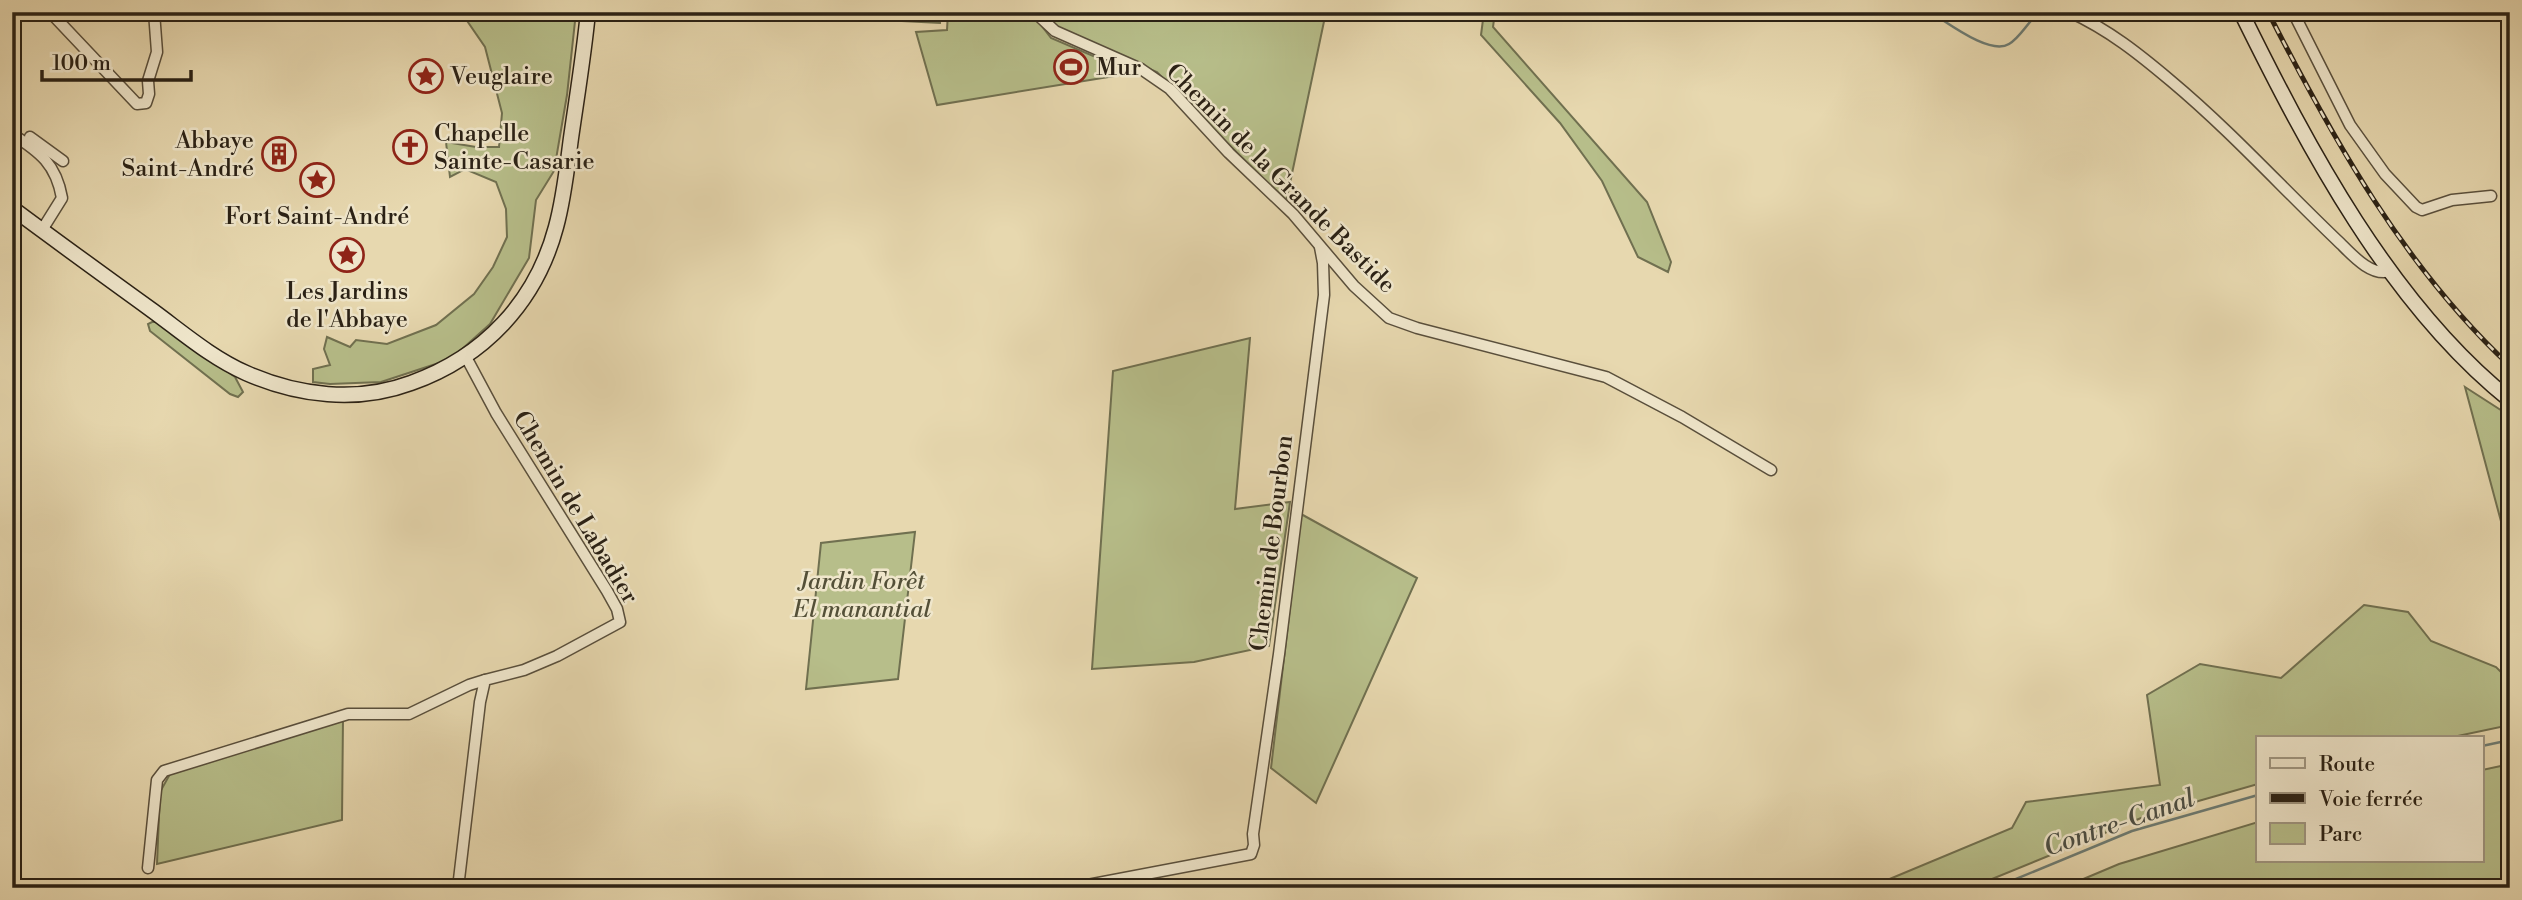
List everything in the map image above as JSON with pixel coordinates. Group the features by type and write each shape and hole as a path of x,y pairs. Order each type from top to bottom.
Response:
{"main road":[{"path":"12,208 203,347 233,366 270,383 327,395 380,393 423,379 466,357 485,343 518,308 549,252 562,203 590,12"},
{"path":"2241,12 2295,117 2378,254 2423,313 2480,374 2510,400"}],"street":[{"path":"50,12 137,104 146,103 148,81 157,52 154,12"},
{"name":"Chemin de la Grande Bastide","path":"1038,12 1055,31 1141,69 1170,89 1229,153 1293,214 1354,286 1389,318 1430,332 1606,377 1771,470"},
{"path":"2070,12 2124,41 2214,117 2300,205 2363,264 2382,272 2390,271"},
{"path":"2293,12 2350,125 2385,174 2416,207 2422,210 2452,201 2491,196"},
{"path":"13,134 30,137 63,161"},
{"path":"13,134 48,162 57,176 62,198 42,230"},
{"name":"Chemin de Bourbon","path":"1072,888 1251,854 1324,295 1323,263 1319,245"},
{"name":"Chemin de Labadier","path":"466,357 496,413 607,591 620,622 557,656 523,670 485,680"},
{"path":"148,868 157,780 164,771 348,715 410,714 485,680"},
{"path":"458,888 480,702 485,680"}],"green space":[{"path":"461,12 576,12 567,95 554,171 536,200 529,258 490,324 451,359 381,382 313,382 313,369 330,365 324,349 327,337 350,347 356,340 387,344 436,325 474,294 493,267 507,237 506,209 496,182 465,169 450,177 446,142 476,147 499,147 502,113 485,47"},
{"path":"863,12 941,12 940,23 863,19"},
{"path":"948,12 1031,12 1051,38 1133,73 937,105 916,32 947,30"},
{"path":"1045,12 1326,12 1286,202 1157,72 1070,36 1056,27"},
{"path":"1484,12 1495,12 1493,27 1647,202 1671,262 1668,272 1638,257 1602,181 1560,123 1481,35"},
{"path":"158,322 235,377 243,392 238,397 230,394 150,331 148,324"},
{"path":"1250,338 1235,509 1290,502 1269,646 1194,662 1092,669 1113,371"},
{"path":"2465,387 2510,416 2510,540 2506,540"},
{"path":"1301,514 1417,578 1316,803 1271,768"},
{"name":"Jardin Forêt El manantial","path":"915,532 898,679 806,689 821,543"},
{"path":"2364,605 2408,612 2431,641 2496,667 2510,681 2510,725 2458,736 2256,736 2256,785 2146,816 1970,888 1868,888 2012,828 2026,802 2160,785 2147,695 2200,664 2281,678"},
{"path":"343,718 342,820 157,864 160,792 170,774"},
{"path":"2510,764 2510,888 2062,888 2119,864 2256,823 2256,862 2484,862 2484,770"}],"waterway":[{"path":"1930,12 1980,42 2001,46 2013,41 2040,12"},
{"name":"Contre-Canal","path":"2484,746 2510,740"},
{"name":"Contre-Canal","path":"1994,888 2132,831 2256,796"}],"railway":[{"path":"2268,12 2345,154 2404,244 2472,328 2510,366"}],"place":[{"name":"Mur","path":"1071,67"},
{"name":"Veuglaire","path":"426,76"},
{"name":"Chapelle Sainte-Casarie","path":"410,147"},
{"name":"Abbaye Saint-André","path":"279,154"},
{"name":"Fort Saint-André","path":"317,180"},
{"name":"Les Jardins de l'Abbaye","path":"347,255"}]}
